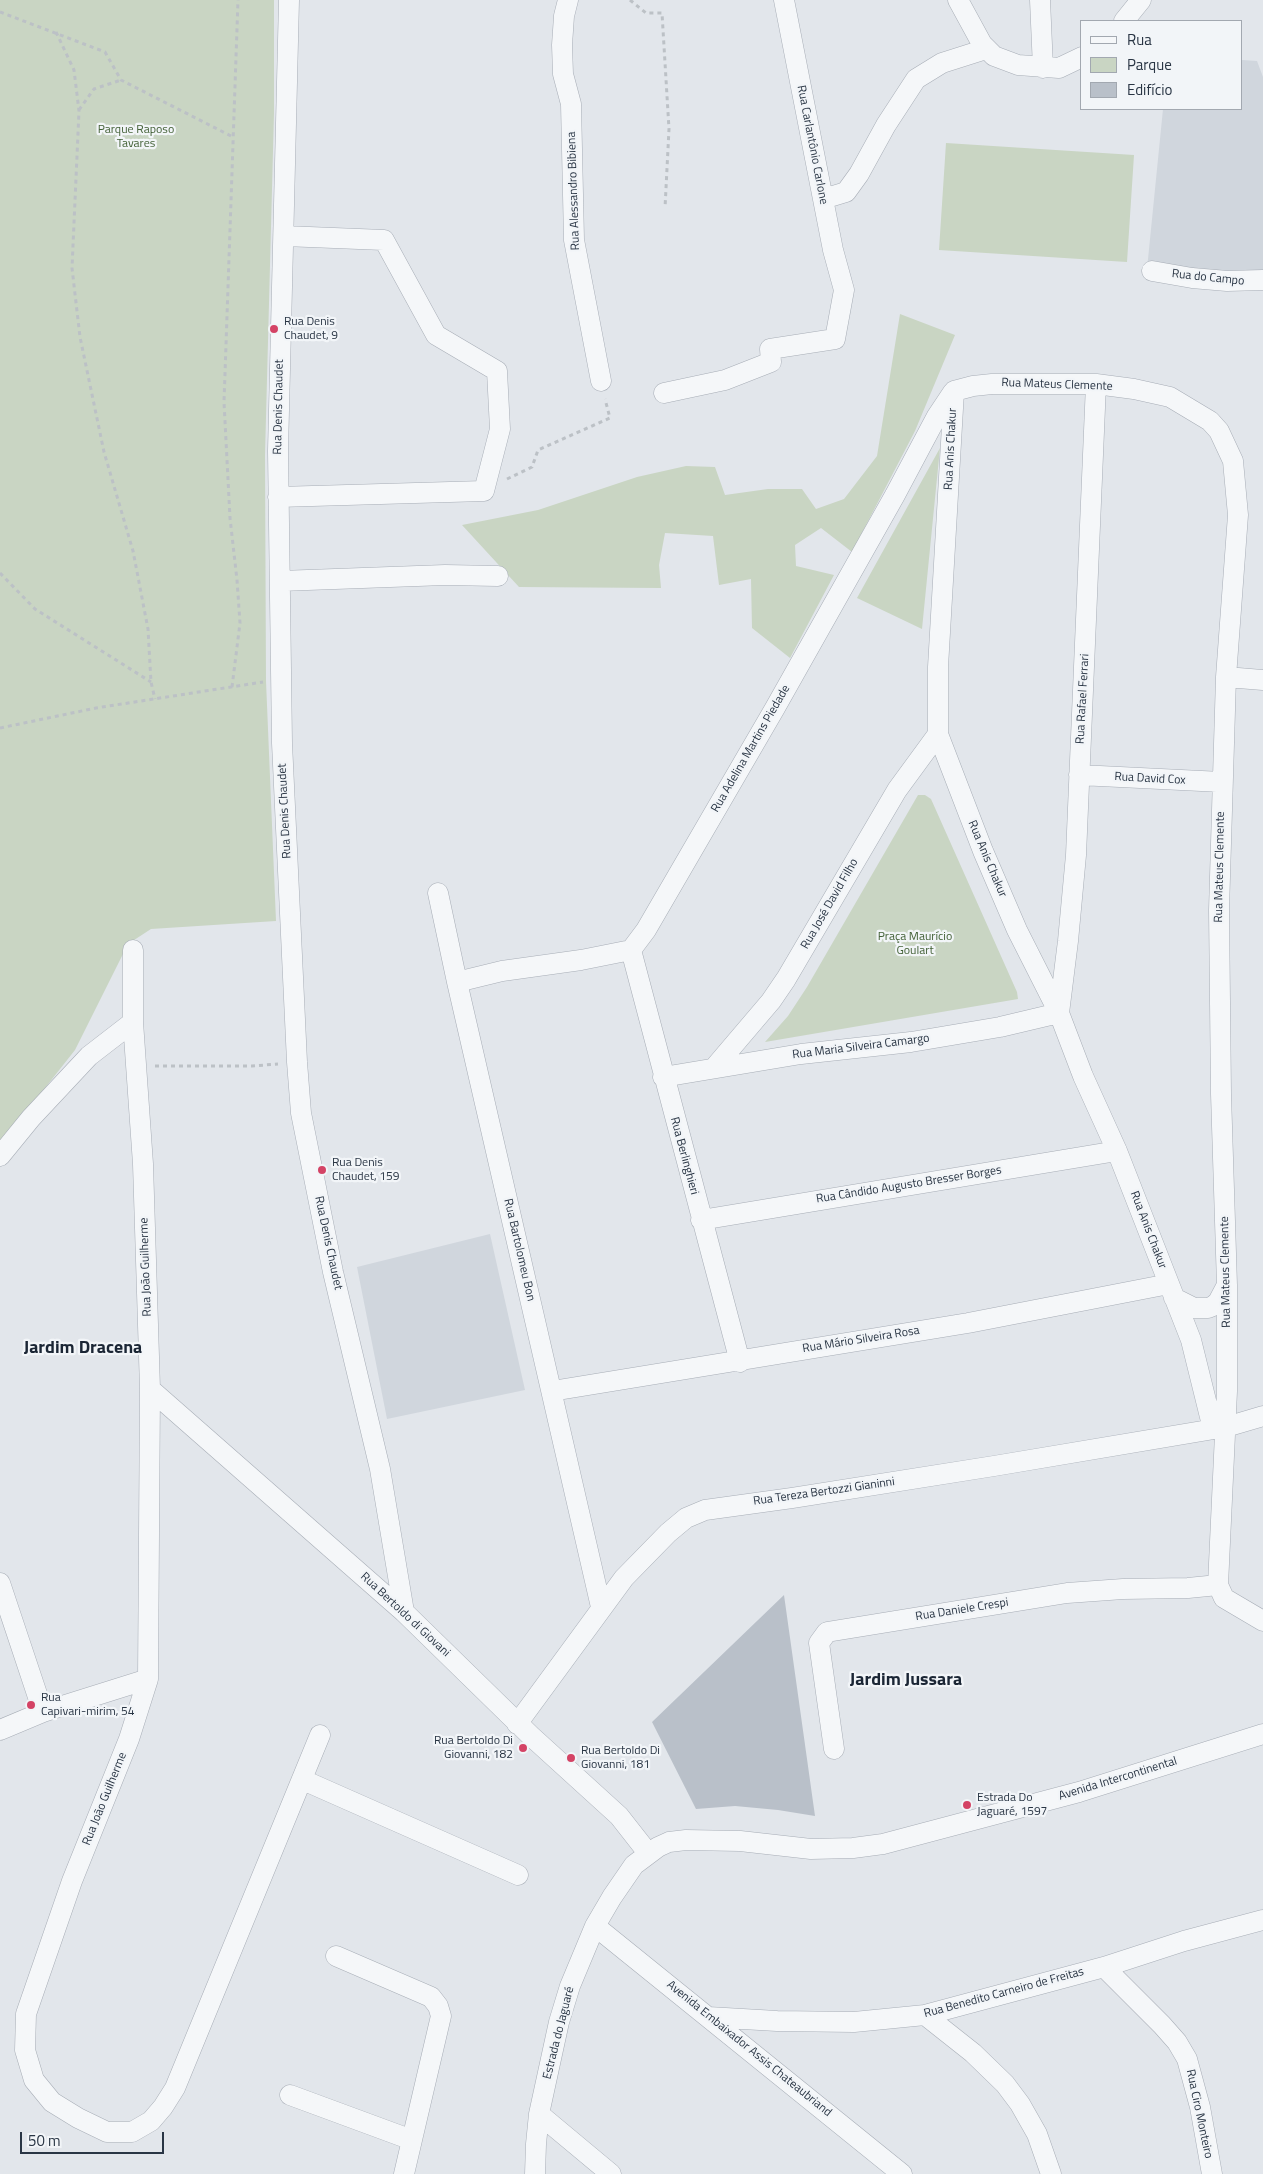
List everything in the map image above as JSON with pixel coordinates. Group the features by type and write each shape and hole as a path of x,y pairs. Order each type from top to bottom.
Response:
{"street":[{"name":"Rua Denis Chaudet","path":"289,0 278,497 280,582 274,680 282,753 296,1062 301,1113 333,1272 380,1469 404,1612"},
{"name":"Rua Alessandro Bibiena","path":"568,0 564,16 562,45 564,74 571,104 574,240 601,381"},
{"name":"Rua Carlantônio Carlone","path":"664,393 724,380 771,362 770,349 835,339 844,290 832,250 784,0"},
{"path":"958,0 982,44 994,56 1018,65 1043,68 1058,68 1080,58"},
{"path":"1040,0 1043,68"},
{"path":"1125,20 1141,0"},
{"path":"822,199 846,192 859,174 886,125 916,79 942,63 986,49"},
{"path":"278,497 484,491 500,429 497,371 436,335 384,240 284,236"},
{"name":"Rua do Campo","path":"1152,271 1192,278 1227,281 1263,280"},
{"name":"Rua Mateus Clemente","path":"954,391 992,384 1096,384 1134,389 1170,397 1210,421 1219,430 1226,443 1234,468 1238,515 1226,677 1219,910 1221,1094 1227,1285 1220,1428 1218,1585"},
{"name":"Rua Rafael Ferrari","path":"1059,1013 1068,941 1079,775 1096,384"},
{"name":"Rua Anis Chakur","path":"954,391 938,667 938,734 982,851 1017,930 1059,1013 1083,1076 1117,1151 1191,1340 1220,1428"},
{"name":"Rua Adelina Martins Piedade","path":"631,950 646,930 775,708 895,495 937,416 954,391"},
{"path":"280,582 445,575 498,576"},
{"path":"1226,677 1263,680"},
{"name":"Rua José David Filho","path":"714,1068 771,1002 897,790 938,734"},
{"name":"Rua David Cox","path":"1079,775 1222,782"},
{"name":"Rua Bartolomeu Bon","path":"438,893 601,1607"},
{"name":"Rua João Guilherme","path":"133,950 133,1022 143,1164 150,1390 148,1679 129,1739 72,1881 26,2014 25,2050 34,2080 52,2102 78,2118 107,2132 132,2132 151,2122 163,2107 175,2088 320,1735"},
{"path":"457,982 502,971 581,960 631,950"},
{"name":"Rua Berlinghieri","path":"631,950 663,1077 740,1362"},
{"name":"Rua Maria Silveira Camargo","path":"663,1077 801,1054 912,1042 1000,1027 1059,1013"},
{"path":"0,1156 31,1118 89,1056 133,1022"},
{"name":"Rua Cândido Augusto Bresser Borges","path":"701,1220 1117,1151"},
{"path":"1172,1291 1194,1308 1213,1306 1222,1296 1227,1285"},
{"name":"Rua Mário Silveira Rosa","path":"552,1392 740,1362 780,1353 1172,1291"},
{"name":"Rua Bertoldo di Giovani","path":"150,1390 404,1612 517,1724 619,1816 648,1853"},
{"name":"Rua Tereza Bertozzi Gianinni","path":"517,1724 624,1578 668,1533 686,1518 705,1510 859,1488 1220,1428 1263,1416"},
{"path":"0,1583 43,1712"},
{"path":"1218,1585 1224,1598 1263,1621"},
{"name":"Rua Daniele Crespi","path":"834,1749 819,1643 827,1632 1067,1593 1218,1585"},
{"path":"0,1730 43,1712 148,1679"},
{"name":"Avenida Intercontinental","path":"648,1853 669,1842 686,1840 740,1841 811,1849 853,1848 883,1844 1079,1792 1263,1734"},
{"path":"303,1780 518,1875"},
{"name":"Estrada do Jaguaré","path":"535,2174 539,2114 559,2022 570,1986 595,1926 624,1878 648,1853"},
{"name":"Rua Benedito Carneiro de Freitas","path":"708,2017 769,2021 854,2022 925,2015 1104,1967 1184,1941 1263,1920"},
{"name":"Avenida Embaixador Assis Chateaubriand","path":"595,1926 902,2174"},
{"path":"336,1956 431,1997 438,2006 441,2016 404,2174"},
{"name":"Rua Ciro Monteiro","path":"1104,1967 1162,2025 1177,2042 1187,2059 1200,2107 1212,2174"},
{"path":"925,2015 973,2053 1005,2084 1020,2104 1037,2134 1051,2174"},
{"path":"290,2095 412,2140"},
{"path":"539,2114 611,2174"}],"path":[{"path":"232,687 240,623 238,580 230,518 224,402 238,0"},
{"path":"630,0 646,13 662,13 669,128 665,208"},
{"path":"0,12 105,52 121,80 233,137"},
{"path":"56,32 74,70 79,111 72,268 80,337 104,452 133,551 148,629 151,682 155,699"},
{"path":"79,111 94,89 121,80"},
{"path":"484,491 532,467 538,450 610,418 601,381"},
{"path":"0,573 34,609 151,682"},
{"path":"0,728 60,715 274,680"},
{"path":"137,1066 252,1066 296,1062"}],"shaded area":[{"path":"1243,60 1257,61 1263,77 1263,278 1146,279 1163,110 1243,110"},
{"path":"490,1234 525,1390 387,1419 357,1267"}],"green space":[{"name":"Parque Raposo Tavares","path":"0,0 274,0 274,113 265,455 266,681 276,921 151,929 128,944 75,1050 0,1145"},
{"path":"946,143 1134,155 1127,262 939,250"},
{"path":"900,314 955,335 915,431 852,552 821,528 795,545 796,566 834,575 790,658 752,628 751,579 719,585 713,536 665,533 659,565 661,588 519,587 462,525 538,510 637,477 686,466 715,467 725,495 768,489 802,489 816,509 844,499 877,456"},
{"path":"940,448 922,629 857,598"},
{"name":"Praça Maurício Goulart","path":"918,795 925,795 931,799 1017,992 1018,999 765,1042 788,1016 807,987"}],"building":[{"path":"784,1595 815,1816 735,1806 696,1809 652,1722"}],"place":[{"name":"Rua Denis Chaudet, 9","path":"274,329"},
{"name":"Rua Denis Chaudet, 159","path":"322,1170"},
{"name":"Rua Capivari-mirim, 54","path":"31,1705"},
{"name":"Rua Bertoldo Di Giovanni, 182","path":"523,1748"},
{"name":"Rua Bertoldo Di Giovanni, 181","path":"571,1758"},
{"name":"Estrada Do Jaguaré, 1597","path":"967,1805"}],"district":[{"name":"Jardim Dracena","path":"83,1349"},
{"name":"Jardim Jussara","path":"906,1681"}]}
